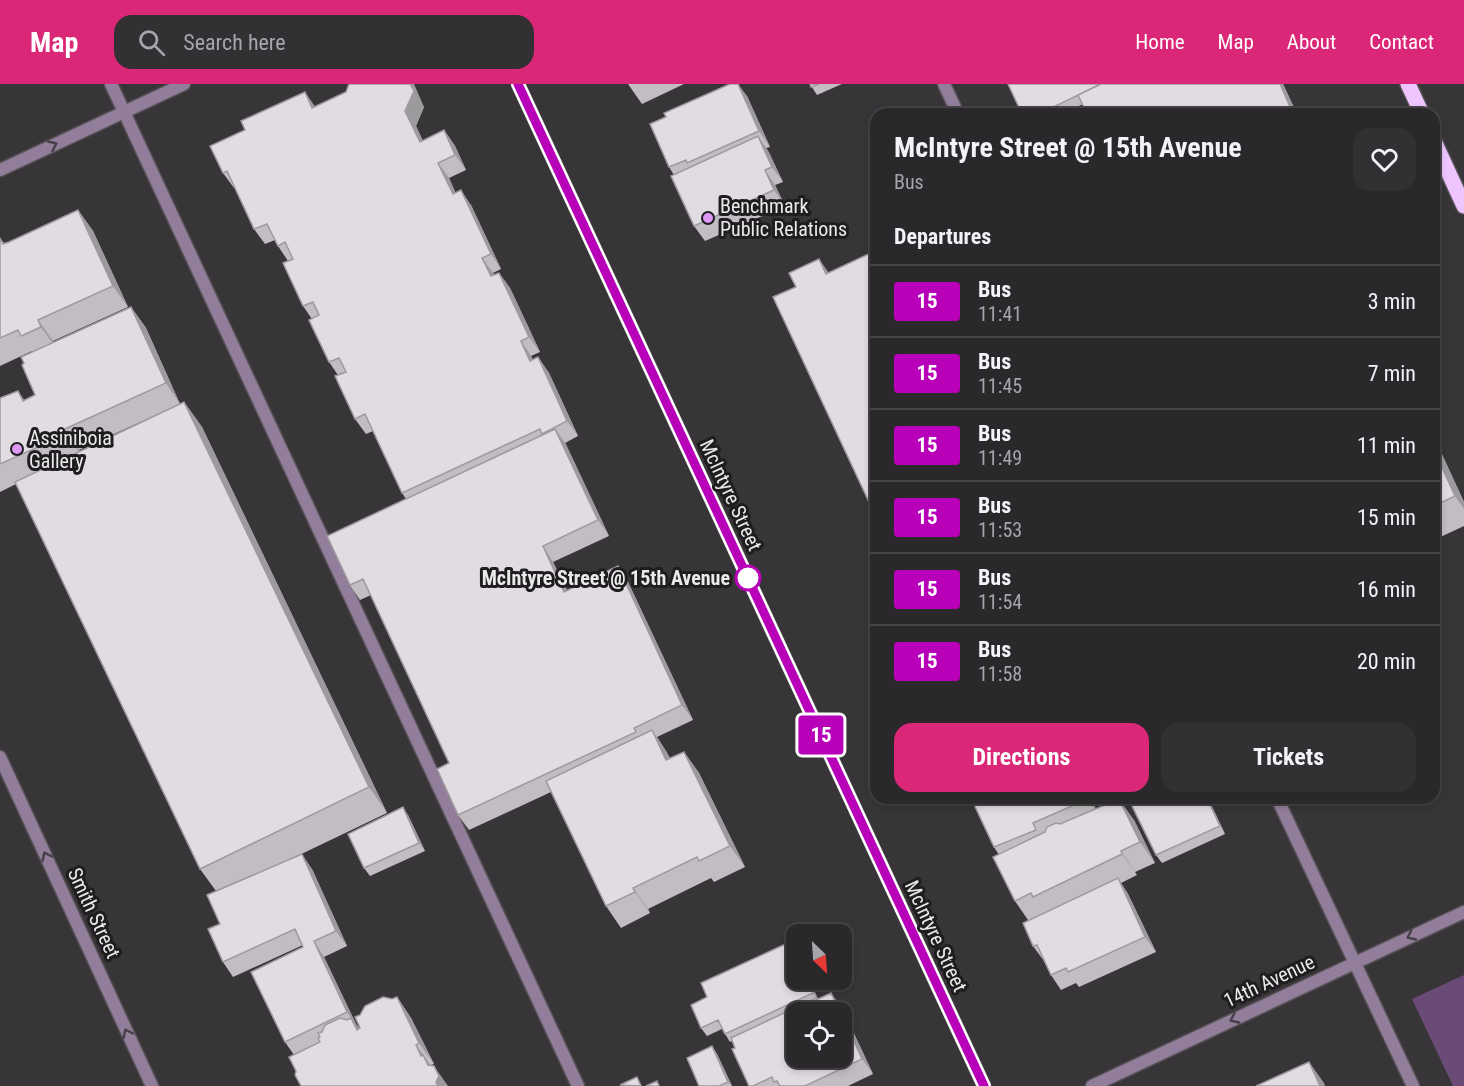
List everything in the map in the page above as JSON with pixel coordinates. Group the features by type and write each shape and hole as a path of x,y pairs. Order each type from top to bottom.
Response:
{"main road":[{"path":"1408,84 1419,108"},
{"path":"1440,154 1464,206"}],"street":[{"path":"111,84 578,1086"},
{"path":"0,170 184,84"},
{"name":"McIntyre Street","path":"518,84 984,1086"},
{"path":"944,84 955,108"},
{"name":"Smith Street","path":"0,757 152,1086"},
{"path":"1280,804 1413,1086"},
{"name":"14th Avenue","path":"1092,1086 1464,912"}],"shaded area":[{"path":"1464,975 1464,1086 1453,1086 1412,999"}],"building":[{"path":"349,84 410,84 414,91 405,111 420,142 444,130 455,155 438,163 453,194 461,190 491,254 482,258 491,276 499,273 529,337 521,341 530,361 538,357 567,421 542,434 540,429 402,493 365,414 355,419 335,376 346,372 339,358 329,362 309,320 319,315 313,302 303,306 283,263 293,259 285,242 278,246 267,224 254,229 227,171 223,173 210,146 245,130 241,121 305,92 312,108 346,92"},
{"path":"730,84 738,84 759,131 687,163 686,160 669,167 650,124 666,117 664,113"},
{"path":"1008,84 1101,84 1051,108 1019,108"},
{"path":"1101,84 1280,84 1290,108 1084,108 1078,95"},
{"path":"758,136 772,167 765,170 774,190 694,226 671,176"},
{"path":"78,210 113,286 38,320 41,327 21,336 18,330 0,338 0,238 3,244 9,242"},
{"path":"870,253 870,504 773,297 796,287 789,273 819,259 826,274"},
{"path":"131,307 166,383 65,429 67,434 0,464 0,398 18,391 23,401 35,395 22,365 24,363 21,357"},
{"path":"184,402 369,787 200,869 15,482"},
{"path":"555,429 598,520 543,546 564,592 618,566 682,705 634,728 636,732 458,815 437,769 449,763 363,579 350,585 327,536"},
{"path":"1440,463 1455,496 1440,503"},
{"path":"652,730 666,760 684,752 730,846 699,861 697,857 633,888 635,892 606,906 546,781"},
{"path":"974,804 1077,804 1033,823 1036,830 994,847"},
{"path":"1107,804 1121,804 1140,842 1121,851 1122,854 1033,897 1031,893 1015,901 993,857 1045,832 1047,827 1056,823 1060,824"},
{"path":"1131,804 1210,804 1220,826 1156,855"},
{"path":"403,807 419,843 364,868 348,834"},
{"path":"302,854 336,931 314,941 347,1012 285,1042 251,972 303,947 295,929 223,962 208,929 220,924 207,895"},
{"path":"1118,878 1145,937 1068,972 1066,968 1051,975 1037,945 1033,946 1023,923"},
{"path":"786,944 786,990 812,990 813,993 794,1002 786,1002 786,1006 725,1034 718,1020 701,1028 691,1005 707,997 701,983"},
{"path":"831,993 835,1002 808,1002 816,998 816,1000"},
{"path":"383,997 392,999 397,997 419,1043 416,1045 421,1056 423,1055 428,1065 434,1066 439,1076 436,1082 438,1086 301,1086 289,1057 320,1042 318,1033 322,1032 325,1025 340,1018 347,1020 351,1018 357,1030 360,1028 355,1017 360,1015 365,1006"},
{"path":"786,1012 786,1068 843,1068 805,1086 780,1086 777,1081 774,1082 772,1077 749,1086 732,1049 735,1048 731,1038"},
{"path":"852,1037 862,1059 852,1064"},
{"path":"712,1046 728,1082 719,1086 699,1086 687,1058"},
{"path":"1309,1062 1320,1086 1256,1086"},
{"path":"637,1077 641,1086 620,1085"},
{"path":"657,1081 659,1086 646,1086"}],"bus line":[{"name":"15","path":"518,84 984,1086"}],"place":[{"name":"Benchmark Public Relations","path":"708,218"},
{"name":"Assiniboia Gallery","path":"17,449"},
{"name":"McIntyre Street @ 15th Avenue","path":"748,578"}]}
